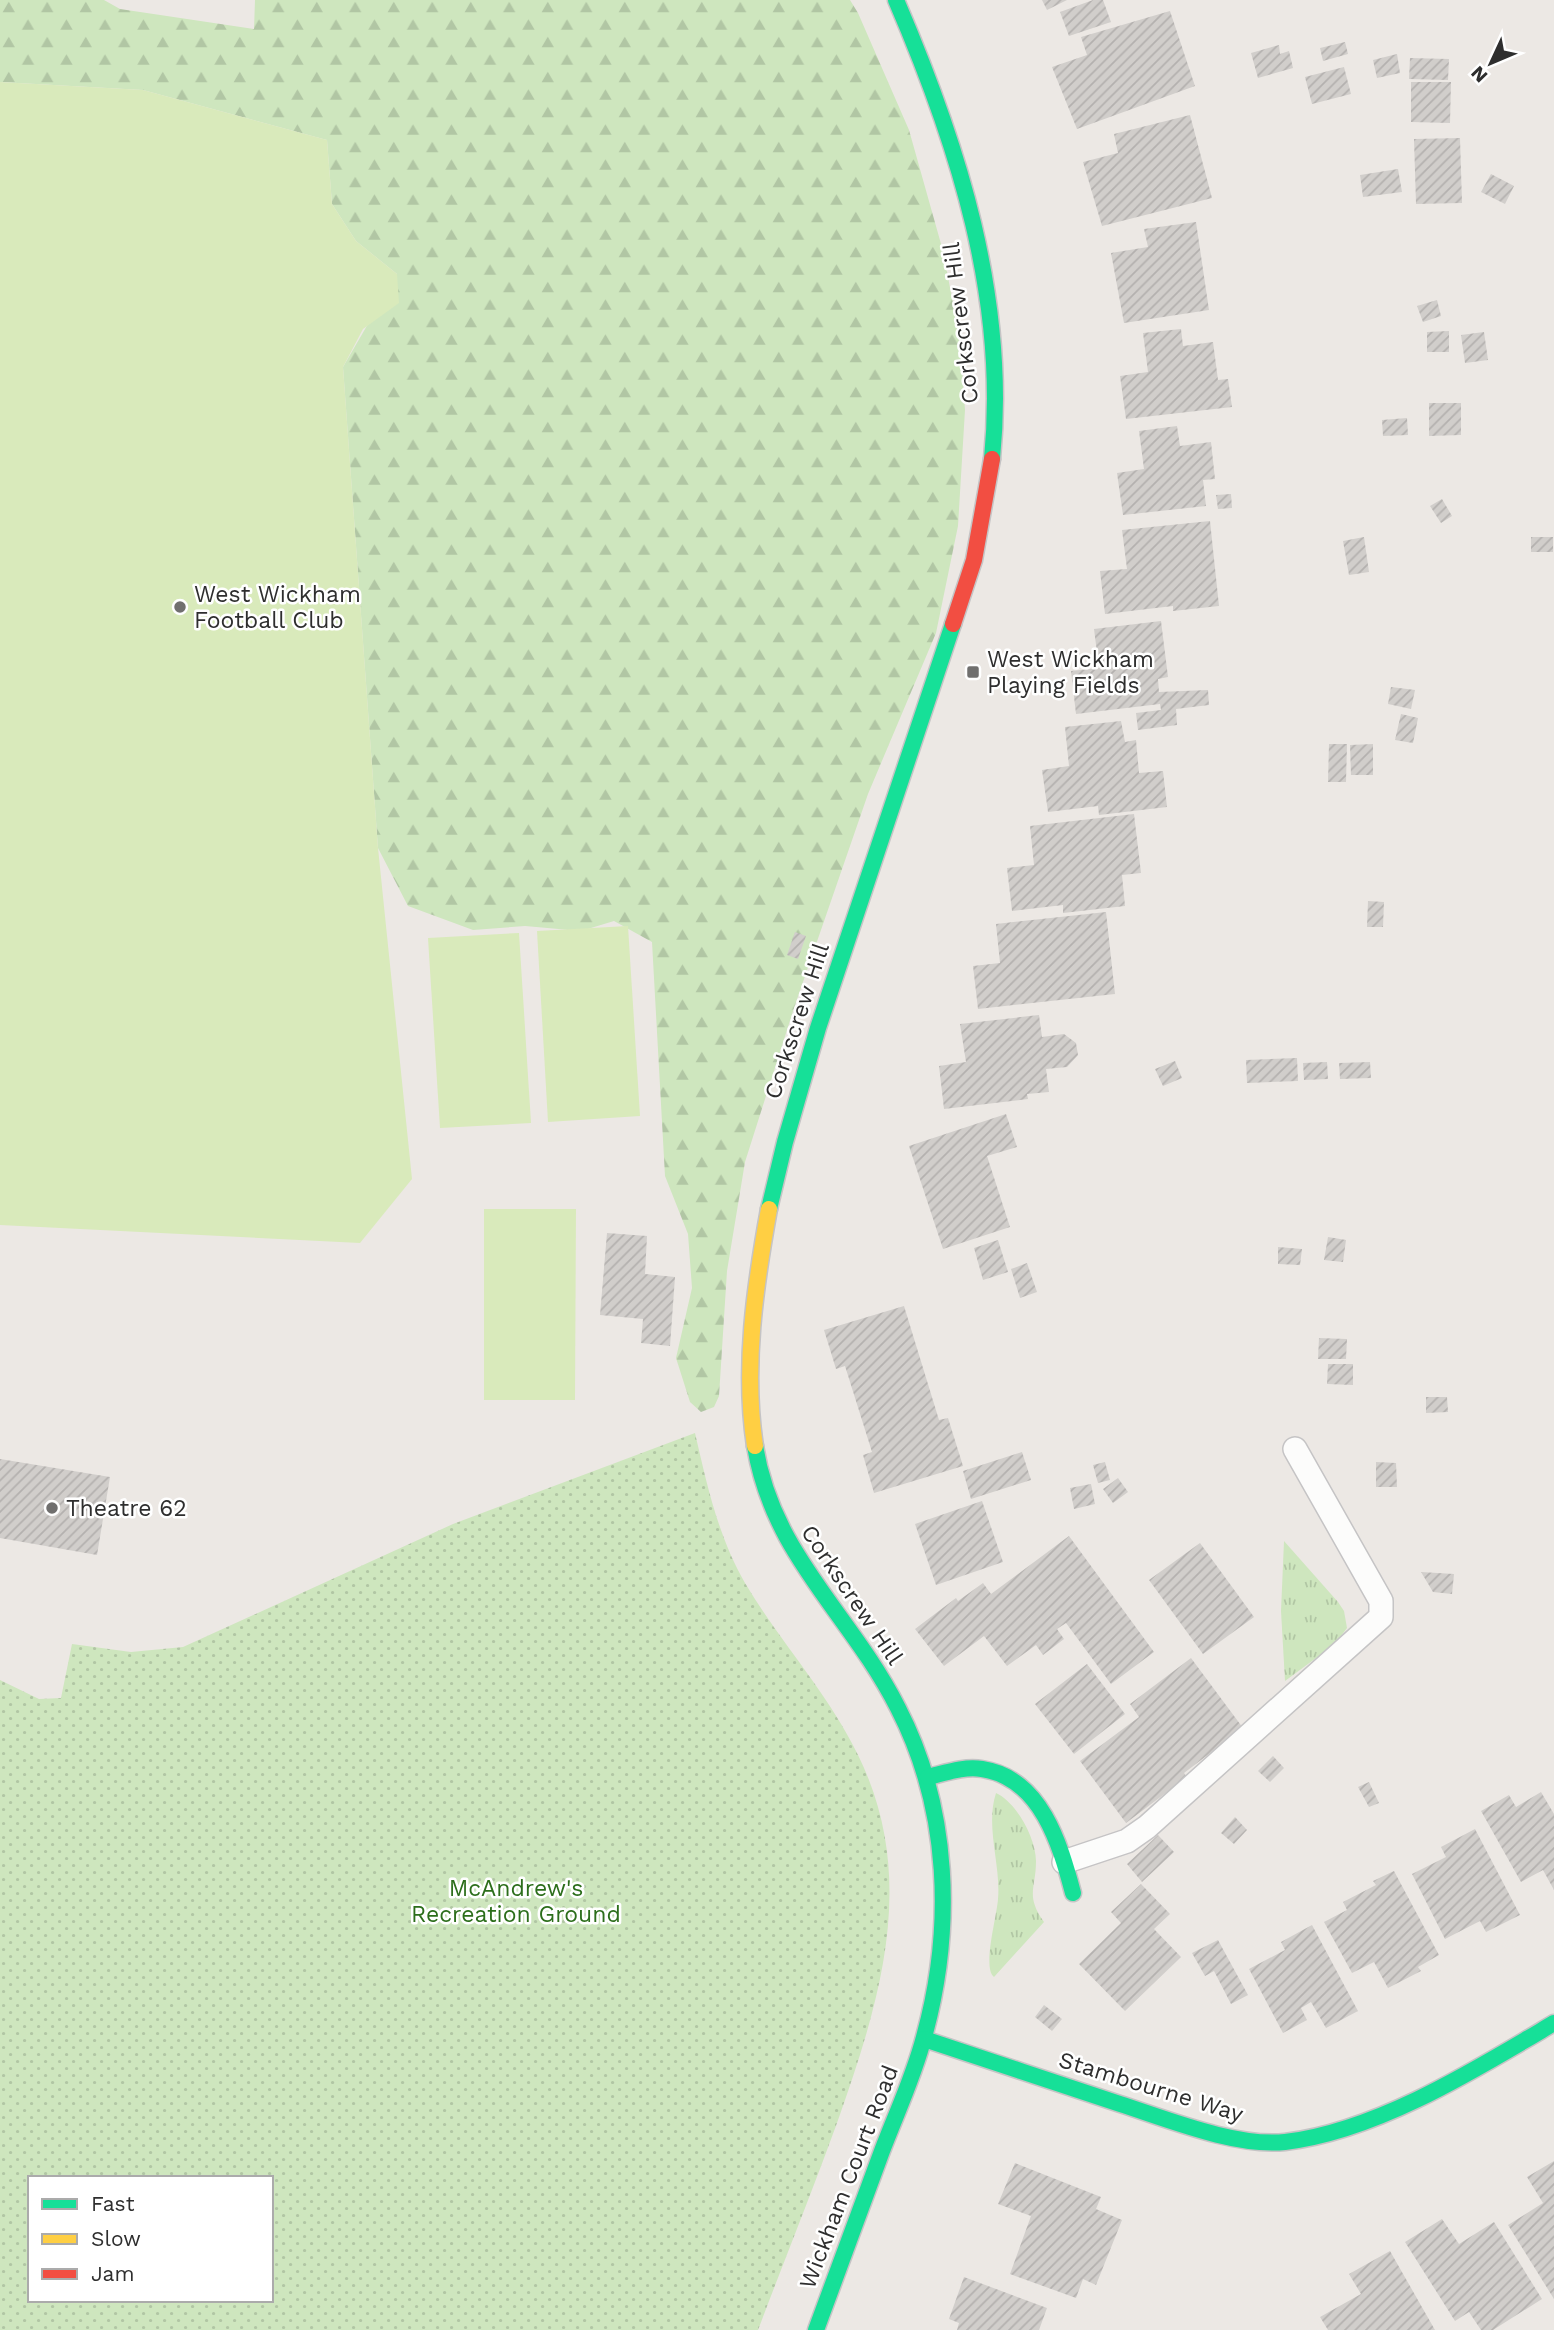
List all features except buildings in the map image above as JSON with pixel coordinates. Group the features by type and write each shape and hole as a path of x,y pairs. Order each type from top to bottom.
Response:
{"street":[{"name":"Corkscrew Hill","path":"896,0 951,143 975,235 995,377 991,469 974,560 787,1125 764,1226 750,1368 754,1438 769,1507 795,1558 872,1662 897,1704 928,1777 943,1849 944,1897 942,1956 924,2039"},
{"path":"928,1777 973,1768 1012,1778 1037,1804 1054,1834 1073,1892"},
{"name":"Stambourne Way","path":"924,2039 1169,2120 1247,2140 1282,2142 1317,2138 1365,2123 1502,2054 1554,2022"},
{"name":"Wickham Court Road","path":"816,2330 924,2039"}],"lane":[{"path":"1064,1863 1127,1841 1147,1827 1381,1617 1381,1601 1295,1449"}],"green space":[{"path":"0,0 104,0 120,9 254,29 255,0 850,0 858,13 909,130 943,251 960,340 965,410 958,526 936,633 868,794 794,1008 745,1162 727,1271 719,1396 714,1407 701,1412 690,1402 676,1358 692,1288 688,1234 665,1176 652,942 614,921 581,931 525,926 473,930 408,906 378,848 343,367 397,274 356,241 332,204 327,140 143,90 0,82"},
{"name":"West Wickham Football Club","path":"0,82 143,90 327,140 332,204 356,241 397,274 399,303 363,329 343,367 378,848 412,1179 360,1243 0,1225"},
{"path":"628,926 640,1116 548,1122 537,931"},
{"path":"519,933 531,1123 440,1128 428,938"},
{"path":"484,1209 576,1209 575,1400 484,1400"},
{"name":"McAndrew's Recreation Ground","path":"695,1433 714,1510 727,1547 745,1583 833,1710 858,1755 876,1801 886,1848 890,1894 879,1986 867,2031 837,2123 758,2330 0,2330 0,1680 39,1699 61,1698 72,1644 131,1652 183,1647 453,1524"},
{"path":"1284,1541 1338,1602 1344,1611 1347,1628 1335,1644 1285,1681 1281,1611"},
{"path":"996,1793 1011,1804 1024,1822 1033,1842 1036,1871 1033,1898 1044,1922 994,1977 989,1963 998,1899 992,1819"}],"traffic: fast":[{"path":"896,0 939,110 973,224 985,282 992,340 995,400 992,459"},
{"path":"769,1209 818,1028 953,624"},
{"path":"755,1446 764,1485 778,1520 815,1583 858,1642 898,1708 928,1787 942,1870 940,1954 934,1996 920,2052 816,2330"},
{"path":"928,1777 975,1768 1002,1775 1019,1785 1045,1816 1062,1854 1073,1893"},
{"path":"924,2039 1201,2130 1245,2140 1285,2142 1320,2136 1390,2112 1492,2060 1554,2023"}],"traffic: slow":[{"path":"755,1446 750,1357 755,1297 769,1209"}],"traffic: jam":[{"path":"953,624 974,560 992,459"}],"place":[{"name":"West Wickham Football Club","path":"180,607"},
{"name":"West Wickham Playing Fields","path":"973,672"},
{"name":"Theatre 62","path":"52,1508"}]}
